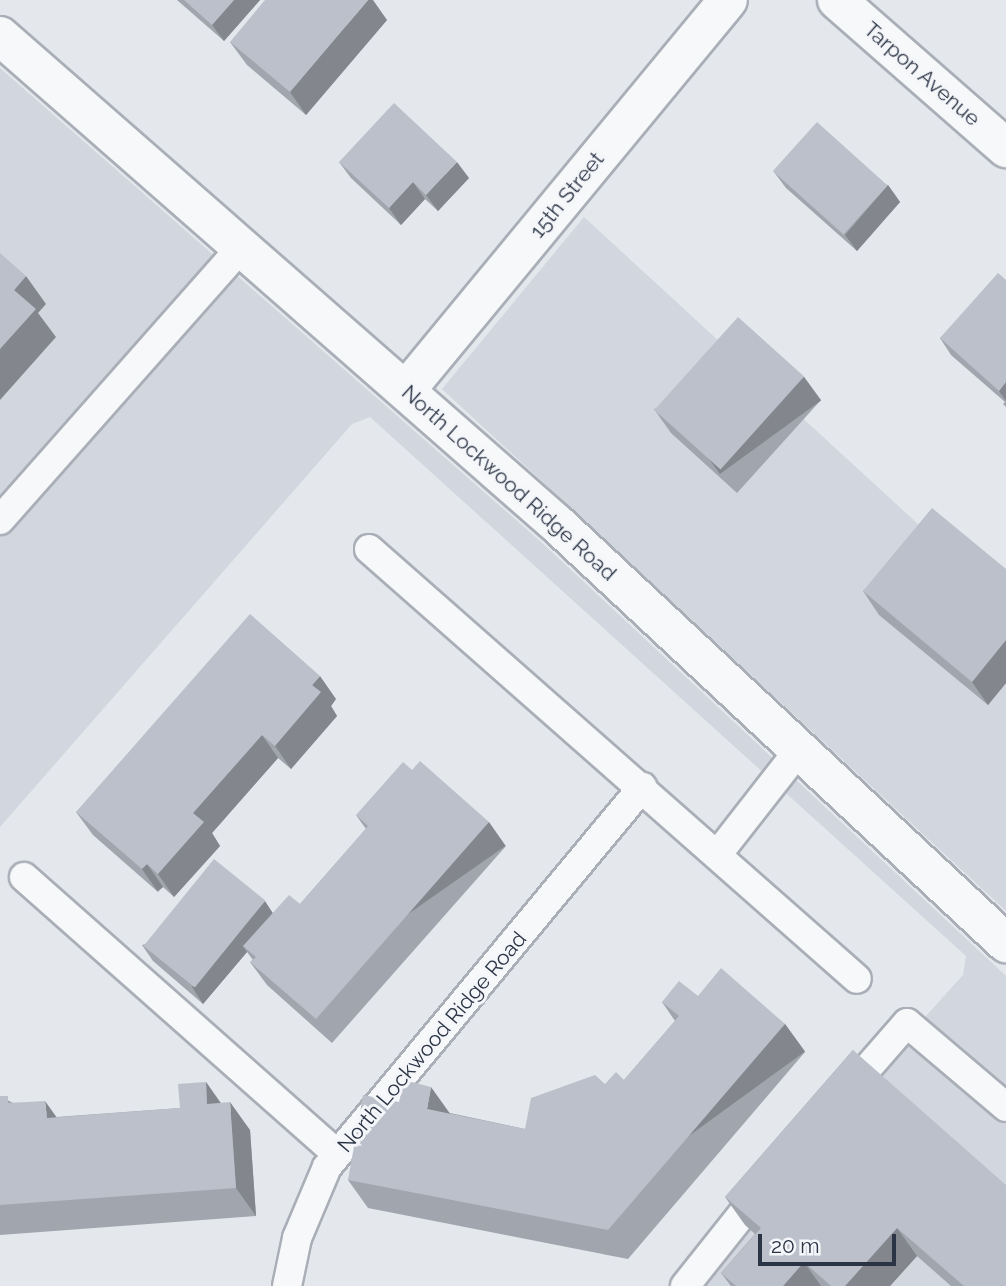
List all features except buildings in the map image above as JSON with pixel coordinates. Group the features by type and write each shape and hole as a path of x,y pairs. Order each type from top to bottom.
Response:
{"street":[{"name":"15th Street","path":"407,389 728,0"},
{"name":"Tarpon Avenue","path":"837,0 1006,148"},
{"name":"North Lockwood Ridge Road","path":"0,36 407,389 1006,943"}],"lane":[{"path":"0,520 242,246"},
{"path":"369,550 642,787 857,979"},
{"path":"717,855 799,750"},
{"name":"North Lockwood Ridge Road","path":"287,1286 309,1205 337,1154 642,787"},
{"path":"24,877 337,1154"},
{"path":"825,1116 906,1023 1006,1107"},
{"path":"685,1286 780,1168"}],"shaded area":[{"path":"0,68 540,541 1006,976 1006,1286 682,1286 963,975 966,956 370,417 352,424 0,827"},
{"path":"584,217 1006,605 1006,911 442,389"}]}
